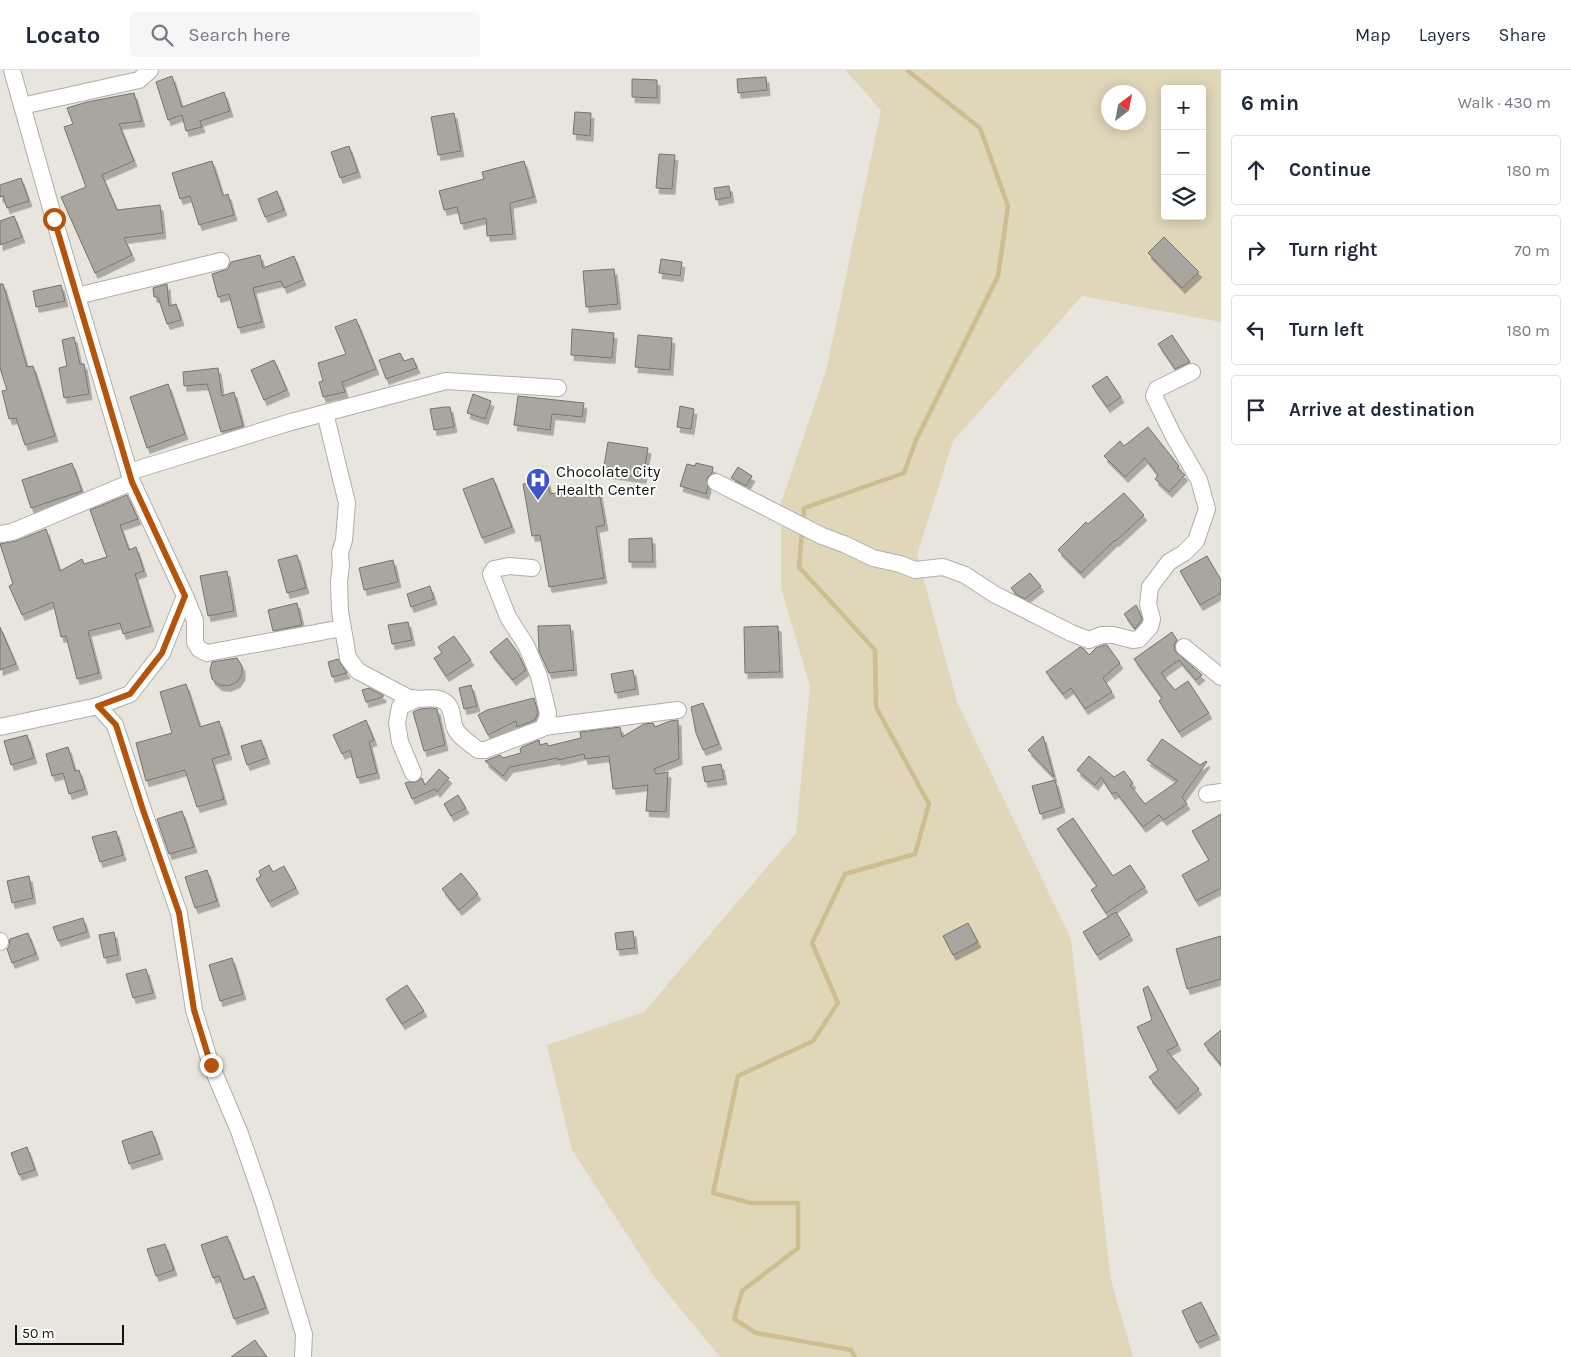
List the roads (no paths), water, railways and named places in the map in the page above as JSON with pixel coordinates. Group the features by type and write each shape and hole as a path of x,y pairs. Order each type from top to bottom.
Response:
{"street":[{"path":"12,70 76,296 131,477 195,620 195,642 199,649 207,653 342,628"},
{"path":"22,106 139,80 150,70"},
{"path":"76,296 220,261"},
{"path":"716,482 822,536 873,558 900,564 914,570 942,567 965,575 994,594 1071,633 1089,640 1102,635 1113,635 1133,640 1140,639 1150,626 1152,619 1148,604 1150,587 1169,562 1184,553 1196,541 1207,509 1199,480 1173,435 1154,396 1158,389 1192,372"},
{"path":"0,534 12,532 131,477 291,422 446,381 558,388"},
{"path":"325,414 347,502 344,540 340,553 339,581 342,628 348,658 358,671 414,700"},
{"path":"532,568 502,566 494,569 491,574 508,617 526,645 540,676 548,713 544,727"},
{"path":"0,727 98,706 130,694 162,653 185,596"},
{"path":"1184,647 1221,677"},
{"path":"413,773 400,742 396,724 400,707 414,700 436,698 446,702 452,711 455,729 478,750 485,750 544,727 678,710"},
{"path":"98,706 116,725 179,913 194,1010 211,1065 239,1131 264,1203 304,1334 303,1357"}],"waterway":[{"path":"803,523 804,508 904,473 916,440 998,276 1008,206 980,128 907,70"},
{"path":"802,531 799,567 875,650 876,707 929,804 915,854 845,874 812,943 838,1003 813,1041 738,1076 713,1193 751,1203 798,1203 798,1248 742,1291 734,1319 756,1333 851,1350 855,1357"}],"place":[{"name":"Chocolate City Health Center","path":"538,501"}]}
